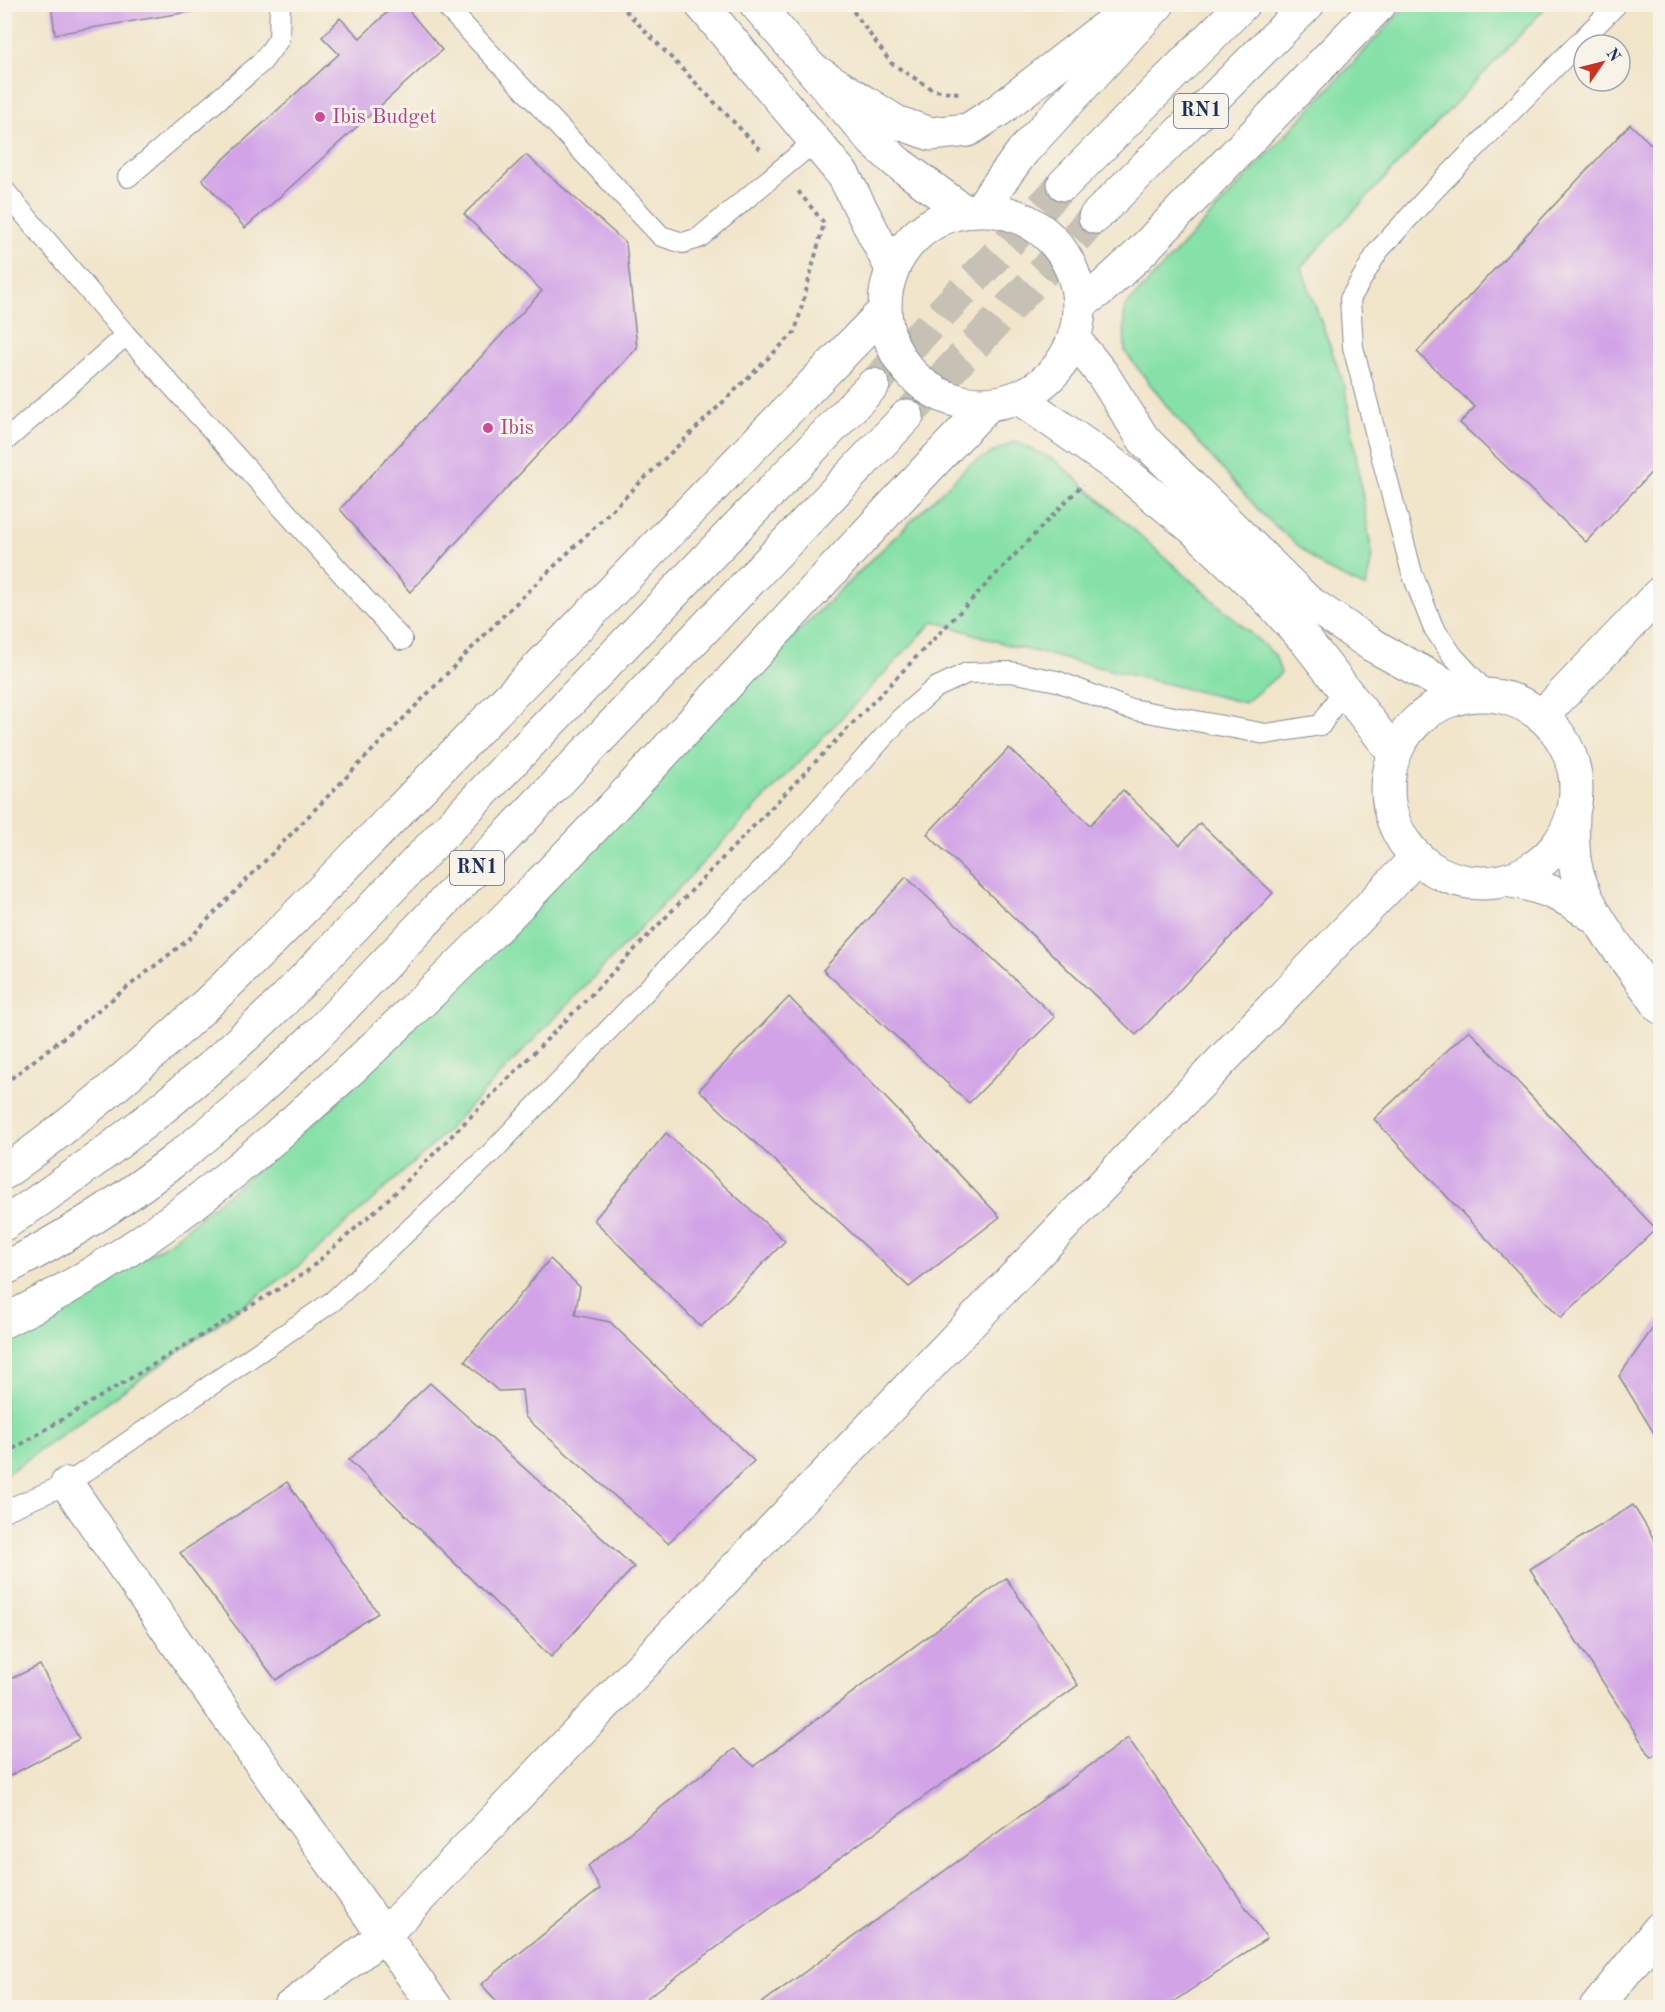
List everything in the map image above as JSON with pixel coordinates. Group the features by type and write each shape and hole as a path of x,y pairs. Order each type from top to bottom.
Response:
{"main road":[{"path":"701,4 844,176 892,269"},
{"path":"756,4 873,141 898,163 972,211"},
{"path":"812,69 896,122 931,134 968,130 999,110 1135,4"},
{"path":"972,211 1023,151 1158,4"},
{"name":"RN1","path":"1064,184 1243,4"},
{"name":"RN1","path":"1095,217 1308,4"},
{"path":"1080,304 1100,290 1136,257 1380,4"},
{"path":"972,211 1013,215 1029,221 1049,237 1068,264 1075,279 1080,304 1074,339 1053,374 1037,388 1019,398 988,405 957,401 928,388 906,367 891,340 885,310 886,289 892,269 909,242 934,222 972,211"},
{"path":"4,1173 120,1085 185,1026 397,812 885,310"},
{"path":"1074,339 1102,375 1144,440 1308,601 1372,645 1476,694 1517,700 1543,715 1561,736 1573,761 1577,789 1572,845 1578,874 1588,900 1660,1007"},
{"name":"RN1","path":"4,1224 78,1176 150,1121 218,1063 267,1017 873,385"},
{"path":"1019,398 1107,460 1194,529 1266,597 1307,642 1394,753"},
{"path":"4,1321 49,1300 130,1249 208,1194 282,1134 498,928 988,405"},
{"name":"RN1","path":"4,1269 104,1212 180,1159 251,1100 326,1027 908,416"},
{"path":"1543,715 1660,593"},
{"path":"1476,694 1437,705 1414,722 1394,753 1389,774 1389,804 1398,833 1417,857 1439,873 1465,882 1492,883 1504,880 1519,876 1543,862 1562,841 1573,816"},
{"path":"289,2007 383,1936 1417,857"},
{"path":"1504,880 1532,884 1558,893 1604,925"},
{"path":"67,1484 383,1936 436,2007"},
{"path":"1596,2007 1660,1928"}],"lane":[{"path":"128,177 261,62 279,39 280,4"},
{"path":"444,4 661,236 683,243 699,238 815,141"},
{"path":"1476,694 1433,627 1412,573 1353,347 1350,299 1378,251 1435,189 1617,4"},
{"path":"4,190 126,335 402,640"},
{"path":"4,442 126,335"},
{"path":"4,1511 67,1484 333,1301 491,1153 809,820 900,719 935,688 968,673 1011,672 1057,681 1126,708 1266,734 1321,725 1343,690"}],"path":[{"path":"4,1084 189,939 504,615 795,332 824,223 780,170 619,4"},
{"path":"848,4 891,63 933,90 962,93"},
{"path":"4,1450 15,1448 305,1273 394,1193 587,999 1107,460"}],"green space":[{"path":"1407,5 1548,5 1301,267 1345,387 1372,555 1366,588 1324,568 1263,515 1174,415 1125,352 1124,308"},
{"path":"1015,441 1056,461 1275,655 1281,673 1245,703 1008,645 934,621 432,1146 299,1266 5,1475 4,1340 170,1242 331,1108 742,686 970,464"}],"building":[{"path":"51,4 212,4 213,8 55,34"},
{"name":"Ibis Budget","path":"396,4 403,4 442,50 245,228 202,179 339,54 322,37 340,18 360,38"},
{"path":"1630,124 1660,153 1660,463 1586,542 1460,423 1475,407 1417,352"},
{"name":"Ibis","path":"526,155 626,243 637,348 410,592 340,509 542,291 464,214"},
{"path":"1009,748 1090,825 1123,790 1180,845 1200,823 1273,893 1136,1035 927,834"},
{"path":"906,877 1055,1017 969,1103 823,970"},
{"path":"789,997 1000,1217 909,1287 699,1090"},
{"path":"1469,1030 1656,1229 1561,1318 1374,1119"},
{"path":"666,1133 785,1241 701,1327 594,1220"},
{"path":"550,1259 580,1287 575,1315 610,1322 754,1461 668,1543 525,1417 522,1390 498,1391 465,1361"},
{"path":"1660,1318 1660,1443 1619,1376"},
{"path":"430,1383 634,1567 551,1657 349,1460"},
{"path":"287,1482 378,1613 276,1680 180,1553"},
{"path":"1633,1505 1660,1549 1660,1752 1651,1757 1530,1569"},
{"path":"1006,1578 1078,1685 633,2008 503,2008 481,1984 600,1889 588,1866 734,1749 754,1766"},
{"path":"40,1665 79,1739 4,1779 4,1682"},
{"path":"1128,1738 1267,1938 1164,2008 755,2008"}],"tunnel":[{"path":"873,385 1064,184"},
{"path":"907,416 1095,217"}],"place":[{"name":"Ibis Budget","path":"320,117"},
{"name":"Ibis","path":"488,428"}]}
